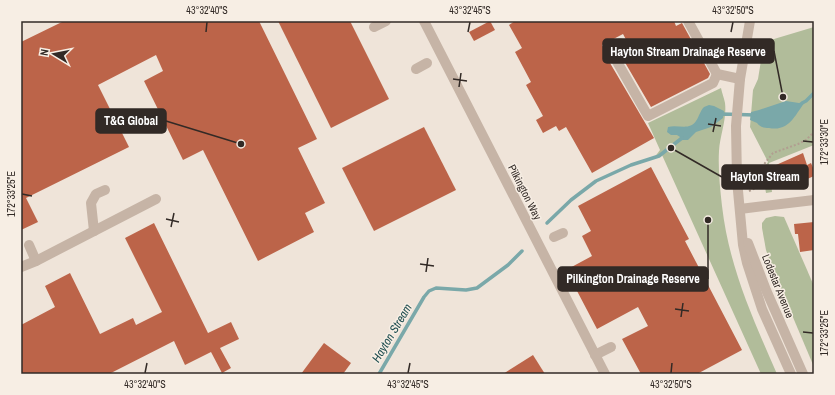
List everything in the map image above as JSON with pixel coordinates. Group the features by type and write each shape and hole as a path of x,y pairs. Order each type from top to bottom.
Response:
{"street":[{"path":"374,27 386,21"},
{"name":"Pilkington Way","path":"424,21 605,374"},
{"path":"688,21 717,74 740,79"},
{"name":"Lodestar Avenue","path":"750,21 740,79 736,126 737,180 743,245 752,282 762,309 791,374"},
{"path":"620,42 616,60 648,116 713,83 717,74"},
{"path":"416,69 427,63"},
{"path":"94,231 91,203 96,194 105,190"},
{"path":"21,268 156,199"},
{"path":"740,209 814,200"},
{"name":"Lodestar Avenue","path":"742,228 766,290 803,374"},
{"path":"29,245 36,261"},
{"path":"595,355 611,347"}],"path":[{"path":"748,191 756,188 754,174 774,152 806,140 814,132"}],"green space":[{"path":"814,27 814,145 769,163 772,192 766,193 765,187 767,179 764,168 768,162 750,127 753,90 758,79 764,42"},
{"path":"721,88 725,109 719,151 719,178 725,228 743,292 777,374 761,374 662,155 654,158 660,150 648,123"},
{"path":"775,216 784,217 814,286 814,367 766,250 762,223 766,218"}],"water":[{"path":"786,101 799,103 806,101 787,125 776,129 764,127 750,120 751,112"},
{"path":"709,105 724,111 723,118 711,127 696,132 688,140 679,140 680,137 677,135 671,135 667,132 668,127 690,126 697,119 704,107"}],"building":[{"path":"64,21 259,21 317,139 298,148 325,203 305,213 314,232 258,261 203,150 183,160 144,81 163,71 156,55 98,85 129,147 26,198 38,222 21,230 21,42"},
{"path":"278,21 350,21 389,99 331,128"},
{"path":"490,21 495,30 474,41 469,32"},
{"path":"515,21 674,21 676,26 682,23 710,74 708,78 651,107 623,59 624,53 631,49 623,34 602,45 610,58 610,63 654,138 592,173 566,127 559,131 556,126 543,133 536,120 543,116 526,85 531,82 515,52 522,48 509,25"},
{"path":"424,127 456,190 374,231 342,168"},
{"path":"803,153 807,165 811,163 814,170 814,176 805,180 804,176 779,185 773,171 778,169 776,165"},
{"path":"651,167 689,239 685,241 742,350 697,374 641,374 622,339 648,326 638,307 597,329 566,270 592,256 582,236 591,231 578,206"},
{"path":"814,222 814,250 800,252 798,234 795,234 794,224"},
{"path":"154,223 208,333 231,322 239,339 220,348 231,368 222,373 211,352 185,365 174,341 109,374 21,374 21,325 55,307 45,286 70,273 100,334 133,318 136,325 162,312 125,238"},
{"path":"324,343 351,363 343,374 301,374"},
{"path":"533,355 545,374 503,374"}],"waterway":[{"name":"Hayton Stream","path":"802,103 814,93"},
{"name":"Hayton Stream","path":"720,115 755,115"},
{"name":"Hayton Stream","path":"547,223 571,200 596,181 631,165 659,156 682,138"},
{"name":"Hayton Stream","path":"379,374 429,291 436,288 466,290 477,288 508,265 522,251"}],"place":[{"name":"Hayton Stream Drainage Reserve","path":"783,97"},
{"name":"T&G Global","path":"241,144"},
{"name":"Hayton Stream","path":"671,148"},
{"name":"Pilkington Drainage Reserve","path":"708,220"}]}
